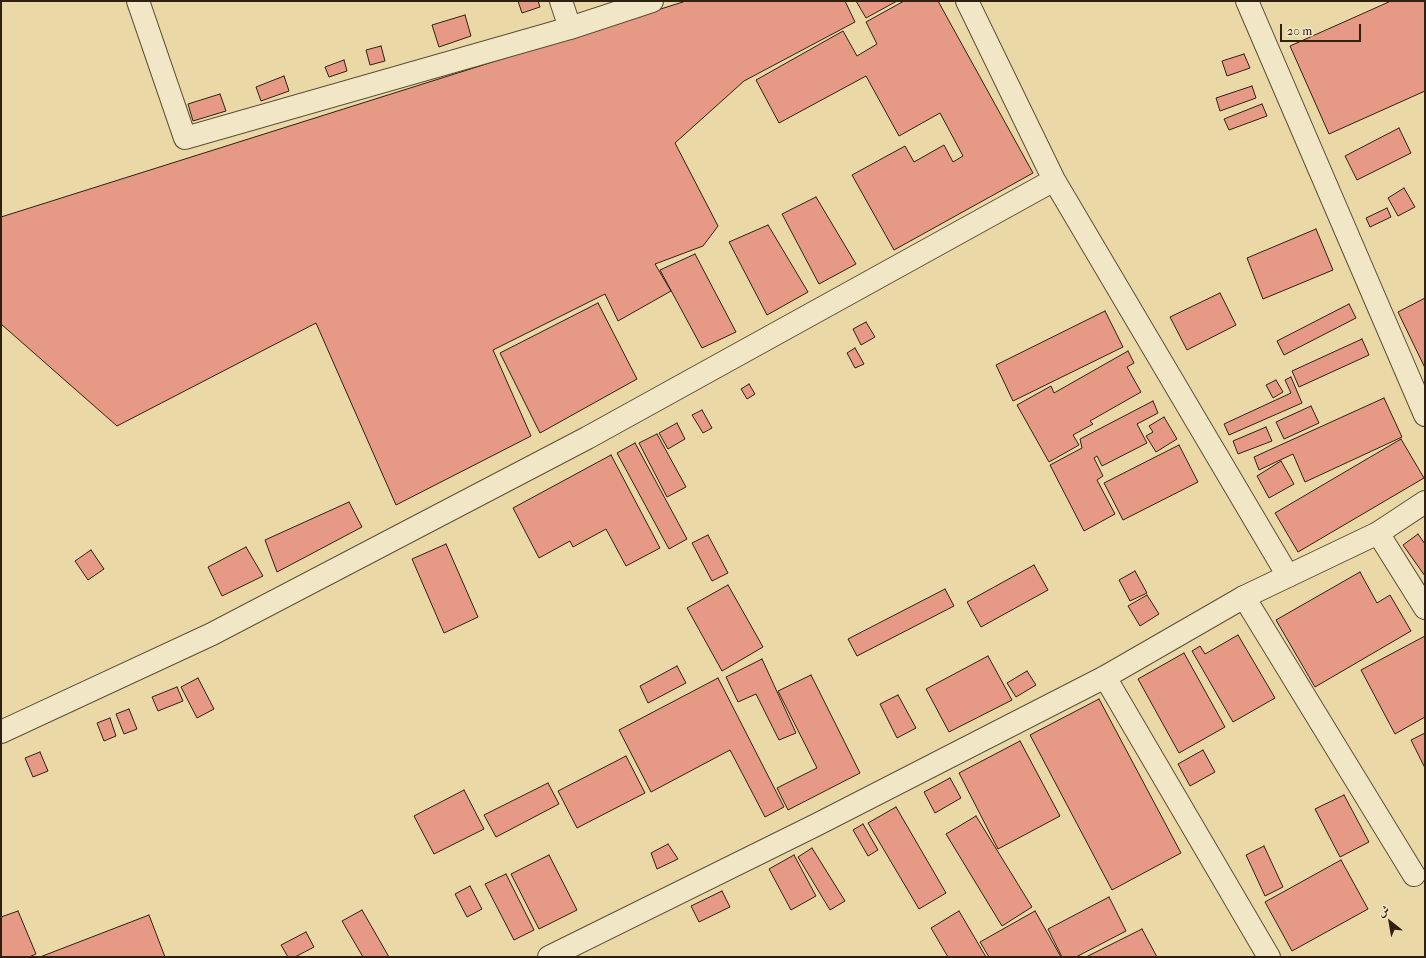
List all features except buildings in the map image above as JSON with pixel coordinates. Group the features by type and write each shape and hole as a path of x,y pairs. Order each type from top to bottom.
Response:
{"street":[{"path":"138,1 184,138 570,28 652,1"},
{"path":"561,1 570,28"},
{"path":"967,1 1054,180 1288,576"},
{"path":"1247,1 1425,415"},
{"path":"1,732 212,634 587,438 1054,180"},
{"path":"549,957 816,825 1105,677 1244,597 1378,533 1425,502"},
{"path":"1378,533 1425,608"},
{"path":"1244,597 1414,875"},
{"path":"1105,677 1269,957"}]}
